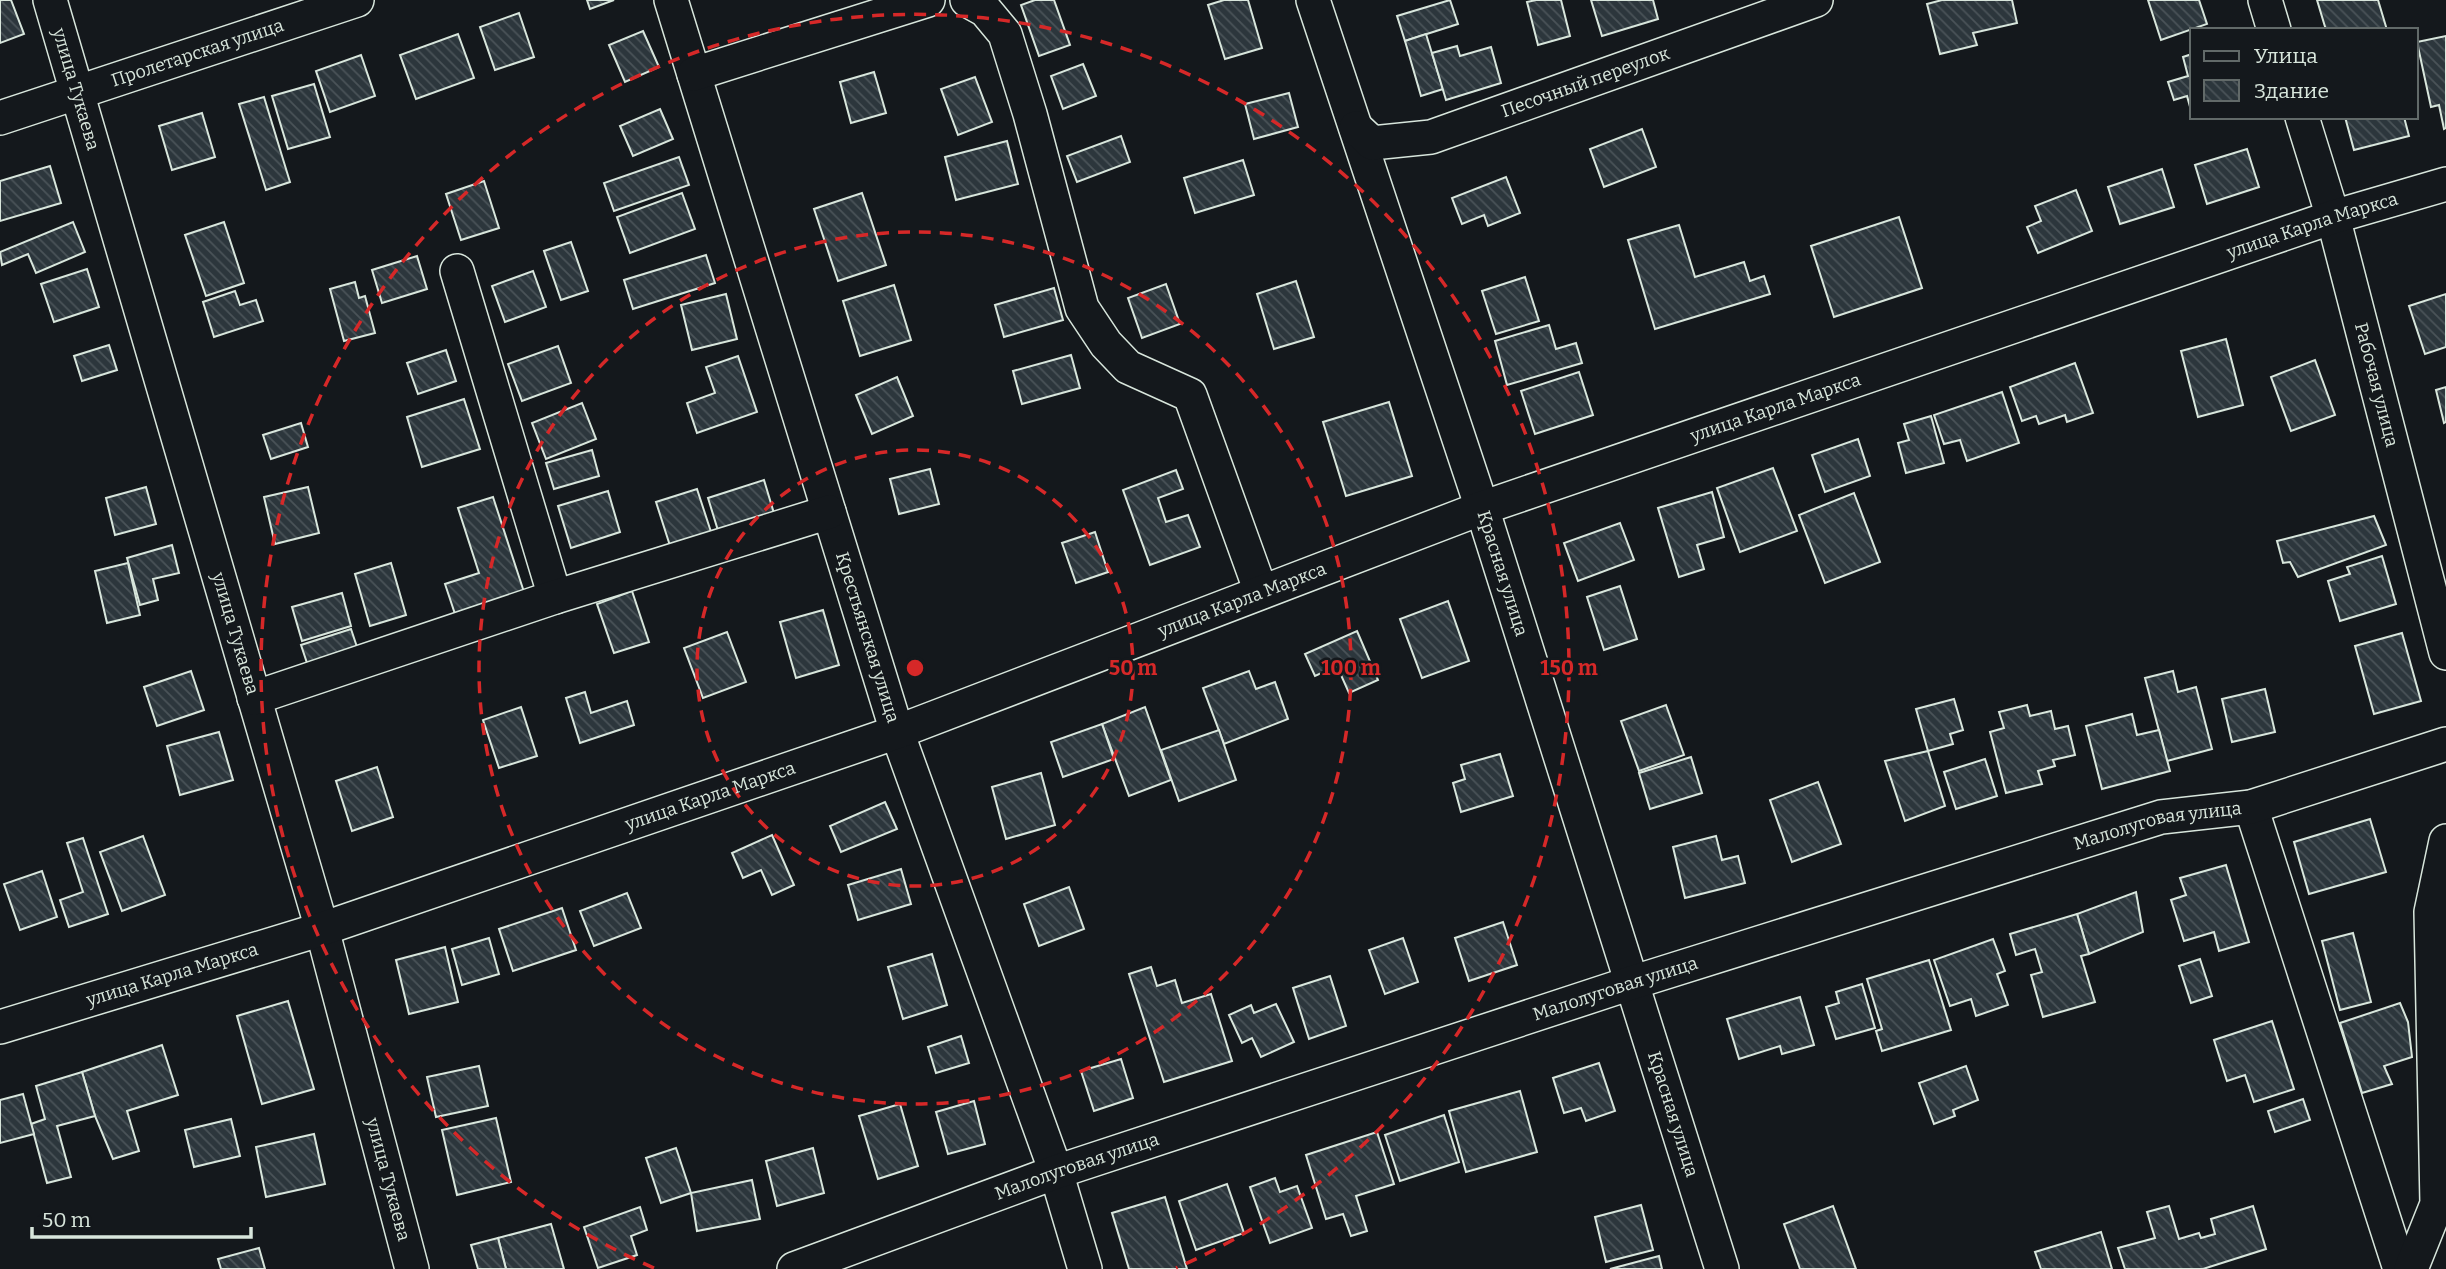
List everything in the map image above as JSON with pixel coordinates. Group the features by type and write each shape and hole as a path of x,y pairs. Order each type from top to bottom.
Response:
{"street":[{"name":"улица Тукаева","path":"50,0 322,929 412,1269"},
{"name":"Пролетарская улица","path":"0,118 357,0"},
{"name":"Крестьянская улица","path":"671,0 897,732 1056,1172 1085,1269"},
{"path":"694,74 928,0"},
{"path":"967,0 985,10 1005,34 1030,114 1082,308 1106,344 1128,367 1190,395 1261,592"},
{"name":"Красная улица","path":"1313,0 1482,508 1722,1269"},
{"name":"Песочный переулок","path":"1356,128 1372,143 1431,137 1816,0"},
{"path":"2265,0 2273,28"},
{"name":"Рабочая улица","path":"2303,119 2333,217 2446,653"},
{"name":"улица Карла Маркса","path":"0,1027 322,929 897,732 1482,508 2333,217 2446,184"},
{"path":"457,271 555,597"},
{"path":"254,698 555,597 829,512"},
{"name":"Малолуговая улица","path":"794,1269 1056,1172 1631,983 2161,817 2251,807 2446,744"},
{"path":"2251,807 2400,1269"},
{"path":"2411,1269 2437,1204 2431,912 2446,841"}],"building":[{"path":"0,0 11,0 24,34 0,43"},
{"path":"587,0 614,0 590,9"},
{"path":"1035,0 1054,0 1070,45 1039,56 1021,5"},
{"path":"1224,0 1248,0 1262,48 1225,59 1208,5"},
{"path":"1450,0 1458,24 1405,41 1397,16"},
{"path":"1561,0 1570,36 1538,45 1527,2"},
{"path":"1591,0 1653,0 1658,19 1602,36"},
{"path":"1942,0 2012,0 2017,23 1973,33 1977,45 1940,54 1927,4"},
{"path":"2148,0 2199,0 2207,24 2161,40"},
{"path":"2317,0 2378,0 2386,28 2325,28"},
{"path":"519,13 534,57 495,70 480,27"},
{"path":"643,31 659,67 625,82 609,45"},
{"path":"458,34 474,78 416,99 400,55"},
{"path":"1426,34 1443,89 1421,96 1405,41"},
{"path":"2446,36 2444,129 2439,105 2431,107 2418,42"},
{"path":"1457,46 1460,56 1491,47 1501,83 1446,100 1432,53"},
{"path":"361,55 375,96 330,112 316,71"},
{"path":"2190,55 2190,107 2187,96 2174,100 2168,82 2188,76 2183,57"},
{"path":"1083,64 1096,96 1063,109 1051,76"},
{"path":"874,72 886,113 851,123 840,82"},
{"path":"975,77 992,122 958,135 941,89"},
{"path":"314,84 330,137 288,149 272,96"},
{"path":"1289,93 1298,127 1254,139 1245,104"},
{"path":"264,97 290,182 266,190 239,104"},
{"path":"660,109 673,139 633,156 620,126"},
{"path":"202,113 215,157 172,170 159,126"},
{"path":"2346,119 2405,119 2409,136 2354,150"},
{"path":"1642,129 1656,167 1604,187 1590,149"},
{"path":"1121,136 1130,162 1077,182 1067,156"},
{"path":"1007,141 1018,184 956,200 945,157"},
{"path":"2247,149 2259,187 2207,204 2195,165"},
{"path":"679,157 689,185 614,211 604,183"},
{"path":"1243,160 1254,195 1195,213 1184,178"},
{"path":"50,166 61,203 0,221 0,181"},
{"path":"2162,169 2174,207 2120,224 2108,187"},
{"path":"1506,177 1520,213 1488,226 1484,215 1462,224 1452,198"},
{"path":"484,181 499,228 461,240 446,194"},
{"path":"2076,190 2092,231 2038,253 2027,227 2041,221 2035,206"},
{"path":"682,193 695,229 630,253 617,217"},
{"path":"862,193 886,265 838,281 814,209"},
{"path":"1899,217 1922,288 1834,317 1811,246"},
{"path":"73,222 85,252 36,273 28,254 2,265 0,252"},
{"path":"224,222 244,283 206,296 185,235"},
{"path":"1679,225 1695,277 1744,262 1750,281 1764,276 1770,294 1655,329 1628,240"},
{"path":"571,242 588,291 561,300 544,251"},
{"path":"706,255 715,283 633,309 624,280"},
{"path":"417,256 427,289 382,303 372,270"},
{"path":"87,269 99,307 54,322 41,284"},
{"path":"533,271 546,307 505,322 492,286"},
{"path":"1525,277 1539,321 1496,334 1482,291"},
{"path":"1296,281 1314,337 1274,349 1257,294"},
{"path":"355,282 359,298 365,296 375,333 344,341 330,289"},
{"path":"1166,284 1180,324 1142,338 1128,298"},
{"path":"894,285 911,340 860,356 843,301"},
{"path":"1054,288 1063,320 1004,337 995,305"},
{"path":"235,291 240,305 256,300 263,321 214,337 203,302"},
{"path":"726,294 737,339 692,350 681,305"},
{"path":"2446,294 2446,347 2425,354 2409,306"},
{"path":"1549,325 1556,349 1576,343 1582,363 1507,385 1495,341"},
{"path":"2226,339 2243,405 2198,417 2181,351"},
{"path":"109,345 117,370 82,381 74,356"},
{"path":"558,346 571,383 522,401 508,364"},
{"path":"446,350 456,381 418,394 407,363"},
{"path":"1071,355 1080,388 1022,404 1013,371"},
{"path":"738,356 757,412 697,433 687,403 715,393 706,367"},
{"path":"2315,360 2335,415 2291,431 2271,377"},
{"path":"2075,363 2093,413 2067,422 2065,415 2039,424 2036,416 2022,421 2010,387"},
{"path":"1579,372 1593,415 1535,434 1521,391"},
{"path":"897,377 913,416 872,434 856,395"},
{"path":"2446,387 2446,422 2444,423 2436,390"},
{"path":"2002,392 2019,443 1967,461 1960,440 1944,444 1934,415"},
{"path":"464,399 480,449 422,467 407,417"},
{"path":"1389,402 1412,476 1346,496 1323,422"},
{"path":"582,403 596,439 546,459 532,423"},
{"path":"1931,416 1944,463 1906,473 1898,443 1909,440 1904,424"},
{"path":"301,423 308,447 271,459 263,435"},
{"path":"1858,439 1870,476 1825,492 1812,455"},
{"path":"592,450 599,476 554,489 546,463"},
{"path":"1773,468 1797,531 1740,552 1717,488"},
{"path":"930,469 939,504 899,514 890,479"},
{"path":"1176,470 1183,489 1158,498 1166,522 1188,515 1200,547 1150,565 1123,490"},
{"path":"764,480 776,520 720,537 708,498"},
{"path":"146,487 156,524 115,535 106,498"},
{"path":"308,487 319,533 275,544 264,497"},
{"path":"697,489 713,538 672,552 656,502"},
{"path":"608,491 620,532 571,548 558,506"},
{"path":"1712,492 1724,537 1697,545 1704,569 1679,577 1658,508"},
{"path":"1854,493 1880,562 1825,583 1799,515"},
{"path":"493,497 524,592 455,614 445,584 479,573 458,508"},
{"path":"2374,516 2386,545 2298,577 2290,562 2283,563 2277,541"},
{"path":"1620,523 1634,560 1578,581 1564,543"},
{"path":"1095,532 1108,572 1076,583 1062,543"},
{"path":"172,545 179,573 153,579 158,600 140,605 127,558"},
{"path":"2382,556 2396,604 2340,621 2328,581 2350,574 2347,567"},
{"path":"128,563 140,615 107,623 95,571"},
{"path":"391,563 406,615 370,626 355,574"},
{"path":"1620,586 1637,639 1604,650 1587,597"},
{"path":"632,591 649,642 614,653 597,604"},
{"path":"342,593 351,626 302,641 292,607"},
{"path":"1448,601 1469,661 1422,678 1400,619"},
{"path":"823,610 839,665 796,678 780,622"},
{"path":"351,629 357,647 307,663 301,645"},
{"path":"1357,631 1378,680 1349,693 1337,666 1315,676 1305,654"},
{"path":"727,632 746,682 703,698 684,648"},
{"path":"2402,633 2421,701 2374,714 2355,646"},
{"path":"191,671 204,710 157,726 144,687"},
{"path":"1249,671 1256,689 1275,682 1288,719 1224,744 1203,688"},
{"path":"2173,671 2178,692 2196,687 2212,749 2167,761 2145,678"},
{"path":"2265,689 2275,732 2232,742 2222,699"},
{"path":"585,692 591,713 627,701 634,725 580,743 566,698"},
{"path":"1954,699 1963,730 1950,734 1953,744 1928,751 1916,709"},
{"path":"1666,705 1684,755 1639,771 1621,721"},
{"path":"2027,705 2030,716 2051,711 2055,729 2068,726 2075,755 2053,760 2055,766 2038,771 2042,784 2006,793 1990,732 2004,728 1999,712"},
{"path":"521,707 537,756 499,768 483,720"},
{"path":"1145,707 1171,780 1129,796 1102,724"},
{"path":"2132,714 2137,735 2159,730 2170,771 2102,789 2086,726"},
{"path":"1102,724 1114,759 1063,777 1051,742"},
{"path":"1219,730 1236,780 1179,801 1161,750"},
{"path":"219,732 233,780 180,795 167,746"},
{"path":"1928,751 1945,806 1905,821 1885,761"},
{"path":"1500,754 1513,796 1461,812 1453,783 1465,779 1461,765"},
{"path":"1691,757 1702,793 1650,809 1639,773"},
{"path":"1985,759 1997,796 1956,809 1944,772"},
{"path":"377,767 393,817 352,831 336,781"},
{"path":"1041,773 1055,825 1006,839 992,787"},
{"path":"1818,782 1841,844 1792,862 1770,800"},
{"path":"885,802 897,829 841,852 830,826"},
{"path":"2370,819 2386,872 2309,894 2294,842"},
{"path":"772,835 794,885 772,895 761,870 743,878 732,853"},
{"path":"143,836 165,895 122,911 100,852"},
{"path":"1716,836 1722,860 1738,856 1745,883 1685,898 1673,847"},
{"path":"83,838 108,914 69,927 60,900 83,892 67,843"},
{"path":"2226,865 2249,942 2219,951 2214,932 2184,941 2171,900 2186,895 2180,878"},
{"path":"901,869 911,904 858,920 848,885"},
{"path":"42,871 57,917 20,930 4,884"},
{"path":"1069,887 1084,929 1039,946 1024,904"},
{"path":"2136,892 2143,932 2089,954 2077,914"},
{"path":"627,893 641,928 594,946 580,911"},
{"path":"562,908 576,950 513,971 499,929"},
{"path":"2077,914 2089,954 2081,956 2095,1002 2043,1017 2031,975 2042,972 2035,949 2016,955 2010,934"},
{"path":"1503,922 1517,965 1469,981 1455,938"},
{"path":"2353,933 2371,1002 2340,1010 2322,941"},
{"path":"489,938 499,974 462,985 452,949"},
{"path":"1403,938 1418,982 1385,994 1369,950"},
{"path":"1993,939 2005,971 1997,974 2008,1005 1976,1016 1971,999 1950,1006 1934,960"},
{"path":"445,947 458,1002 409,1014 396,960"},
{"path":"932,954 947,1005 903,1019 888,967"},
{"path":"2200,959 2212,996 2191,1003 2179,966"},
{"path":"1929,960 1951,1030 1882,1051 1876,1031 1882,1029 1867,979"},
{"path":"1151,967 1157,986 1175,980 1182,1003 1211,994 1232,1061 1164,1082 1129,974"},
{"path":"1330,976 1346,1026 1309,1039 1293,988"},
{"path":"1862,984 1875,1028 1836,1039 1826,1007 1839,1003 1836,992"},
{"path":"1800,997 1814,1045 1782,1054 1780,1046 1739,1059 1727,1019"},
{"path":"288,1001 314,1089 262,1104 237,1016"},
{"path":"2400,1003 2408,1022 2412,1057 2384,1066 2392,1084 2362,1093 2340,1023"},
{"path":"1276,1004 1294,1042 1261,1057 1252,1038 1242,1043 1229,1015 1251,1005 1254,1013"},
{"path":"2272,1021 2294,1089 2254,1102 2245,1075 2227,1081 2214,1040"},
{"path":"961,1036 969,1063 936,1073 928,1047"},
{"path":"162,1045 178,1095 127,1111 139,1151 113,1159 95,1116 82,1072"},
{"path":"1121,1059 1133,1098 1094,1111 1081,1071"},
{"path":"1599,1063 1615,1111 1586,1121 1581,1108 1564,1113 1553,1078"},
{"path":"479,1066 488,1106 436,1117 427,1077"},
{"path":"1966,1066 1978,1100 1953,1110 1955,1116 1934,1124 1919,1083"},
{"path":"82,1072 95,1116 57,1126 71,1177 47,1183 31,1124 45,1119 36,1086"},
{"path":"1520,1091 1537,1152 1466,1172 1449,1111"},
{"path":"23,1094 34,1134 0,1143 0,1100"},
{"path":"2303,1099 2310,1120 2275,1132 2268,1111"},
{"path":"974,1101 985,1144 948,1154 936,1112"},
{"path":"900,1104 918,1166 878,1179 859,1116"},
{"path":"1444,1115 1459,1162 1400,1181 1385,1135"},
{"path":"496,1118 511,1182 457,1195 442,1130"},
{"path":"231,1119 240,1156 194,1167 185,1130"},
{"path":"1377,1132 1394,1184 1356,1196 1367,1231 1351,1236 1343,1214 1326,1219 1306,1155"},
{"path":"314,1134 325,1184 266,1197 256,1147"},
{"path":"676,1148 691,1193 661,1203 646,1158"},
{"path":"813,1148 824,1193 777,1206 766,1161"},
{"path":"1275,1178 1280,1192 1297,1186 1312,1228 1270,1243 1250,1187"},
{"path":"752,1180 760,1219 697,1231 691,1193"},
{"path":"1227,1184 1244,1233 1196,1250 1179,1201"},
{"path":"1165,1197 1187,1269 1129,1269 1112,1213"},
{"path":"1641,1205 1653,1250 1606,1262 1595,1217"},
{"path":"1833,1206 1856,1269 1800,1269 1784,1224"},
{"path":"2169,1206 2179,1239 2199,1233 2201,1238 2215,1234 2211,1219 2253,1206 2266,1249 2203,1269 2125,1269 2118,1248 2155,1238 2147,1212"},
{"path":"640,1207 647,1230 631,1236 637,1255 598,1268 584,1227"},
{"path":"551,1224 564,1269 506,1269 498,1238"},
{"path":"2101,1232 2112,1269 2041,1269 2035,1252"},
{"path":"498,1238 506,1269 478,1269 471,1245"},
{"path":"259,1248 265,1269 221,1269 218,1259"},
{"path":"1659,1256 1662,1269 1610,1269"}]}
